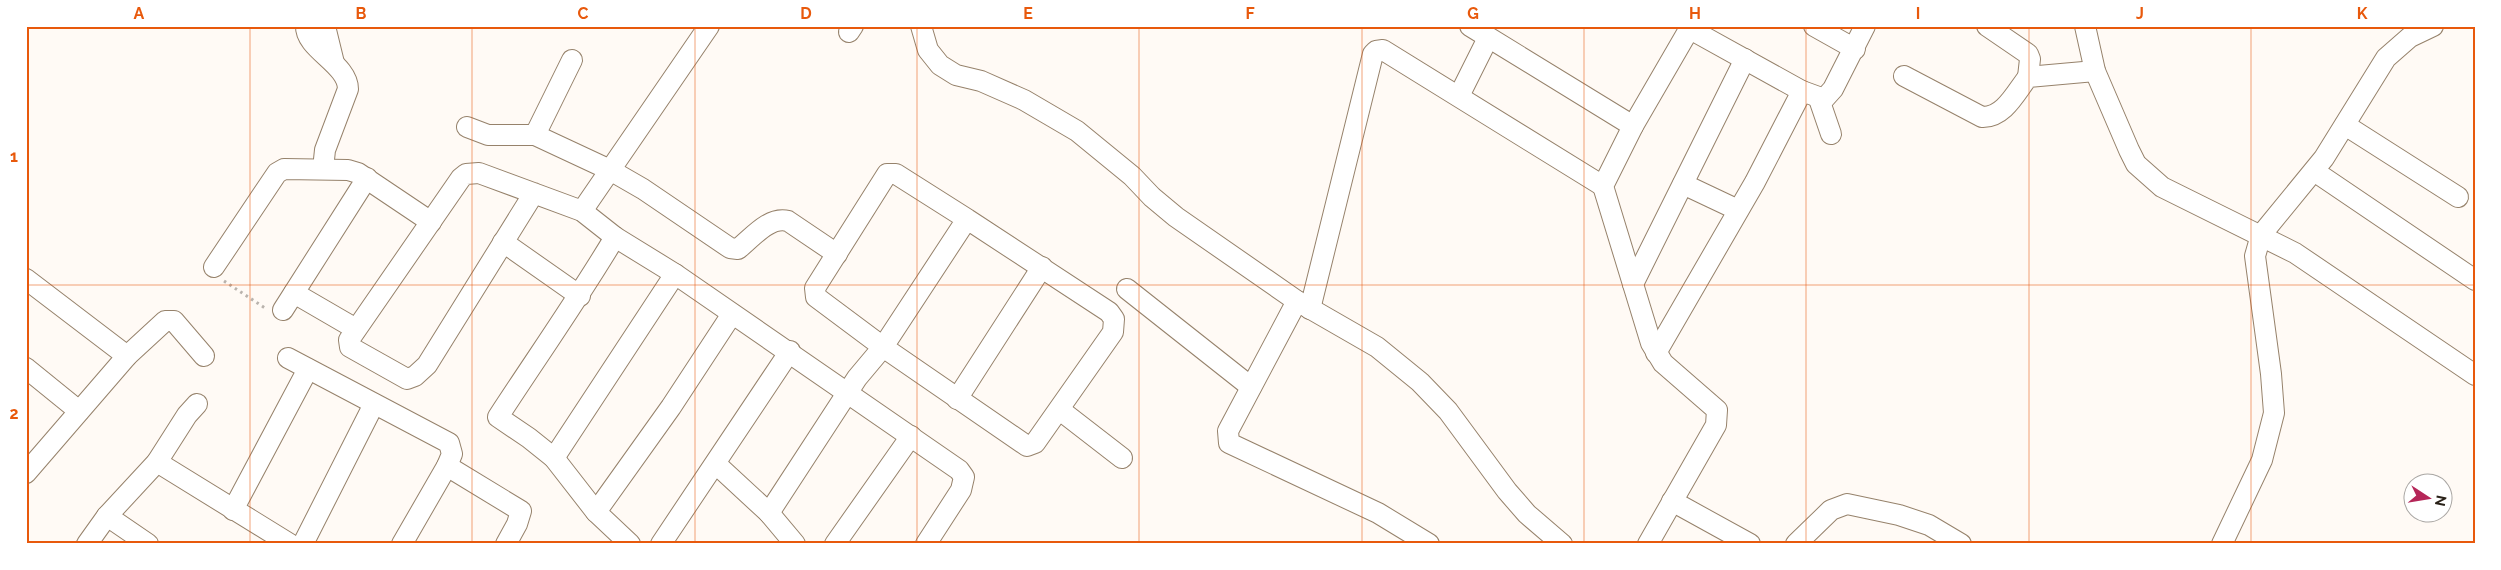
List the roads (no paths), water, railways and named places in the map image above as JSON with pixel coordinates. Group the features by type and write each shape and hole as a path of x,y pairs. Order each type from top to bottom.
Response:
{"street":[{"path":"306,26 309,38 334,63 348,82 348,89 324,160"},
{"path":"326,26 334,63"},
{"path":"597,189 709,26"},
{"path":"921,26 928,50 940,65 956,74 981,81 1024,100 1078,131 1132,176 1152,197 1176,217 1303,305 1377,348 1420,382 1448,411 1517,503 1562,544"},
{"path":"1470,26 1633,126"},
{"path":"1814,26 1855,49"},
{"path":"1603,186 1633,126 1690,27 1810,95 1828,97 1855,49 1865,26"},
{"path":"1904,76 1982,116 1990,117 2001,112 2028,76 2030,59 2028,54 1987,26"},
{"path":"2085,26 2095,71 2129,150 2136,164 2144,172 2162,188 2295,253 2475,374"},
{"path":"2222,544 2262,460 2274,413 2271,374 2255,256 2261,235 2314,171 2386,58 2410,37 2433,26"},
{"path":"1459,96 1488,38"},
{"path":"1429,544 1378,513 1229,443 1228,431 1252,387 1303,305 1373,54 1376,51 1384,50 1603,186 1656,353 1664,363 1717,410 1718,415 1716,425 1648,544"},
{"path":"1633,284 1745,59"},
{"path":"535,135 572,60"},
{"path":"2028,76 2095,71"},
{"path":"1810,95 1830,134"},
{"path":"1656,353 1754,182 1810,95"},
{"path":"2345,125 2458,197"},
{"path":"467,127 488,135 535,135 597,189 615,237 675,274 732,314 790,351 858,378 911,436 960,470 964,477 961,490 932,541"},
{"path":"214,267 280,170 324,160 367,178 431,222"},
{"path":"2314,171 2475,280"},
{"path":"534,193 427,365 415,376 406,379 350,347 350,340 356,329 466,174 479,174 534,193 597,189 643,189 730,248 738,249 772,221 782,219 788,221 837,254"},
{"path":"887,174 896,174 967,219 1109,312 1114,319 1113,332 1060,410 1035,443 1027,446 882,348 816,298 815,288 887,174"},
{"path":"283,310 367,178"},
{"path":"1683,184 1738,210"},
{"path":"769,512 858,378 882,348 967,219"},
{"path":"615,237 580,296 498,418 529,438 554,458 596,512 630,544"},
{"path":"503,242 580,296"},
{"path":"957,399 1042,267"},
{"path":"554,458 675,274"},
{"path":"26,279 127,356"},
{"path":"1127,289 1252,387"},
{"path":"294,293 356,329"},
{"path":"596,512 671,407 732,314"},
{"path":"27,472 127,356 168,320 174,321 204,356"},
{"path":"661,544 790,351"},
{"path":"288,358 444,439 452,448 447,466 402,544"},
{"path":"26,368 79,412"},
{"path":"233,510 308,369"},
{"path":"86,544 107,516 157,462 187,415 197,404"},
{"path":"303,544 374,404"},
{"path":"1060,410 1122,458"},
{"path":"835,544 911,436"},
{"path":"157,462 290,544"},
{"path":"716,464 769,512 795,544"},
{"path":"447,466 521,511 518,524 506,544"},
{"path":"1672,502 1750,544"},
{"path":"1796,544 1831,510 1848,504 1929,525 1962,544"},
{"path":"107,516 148,544"}]}
